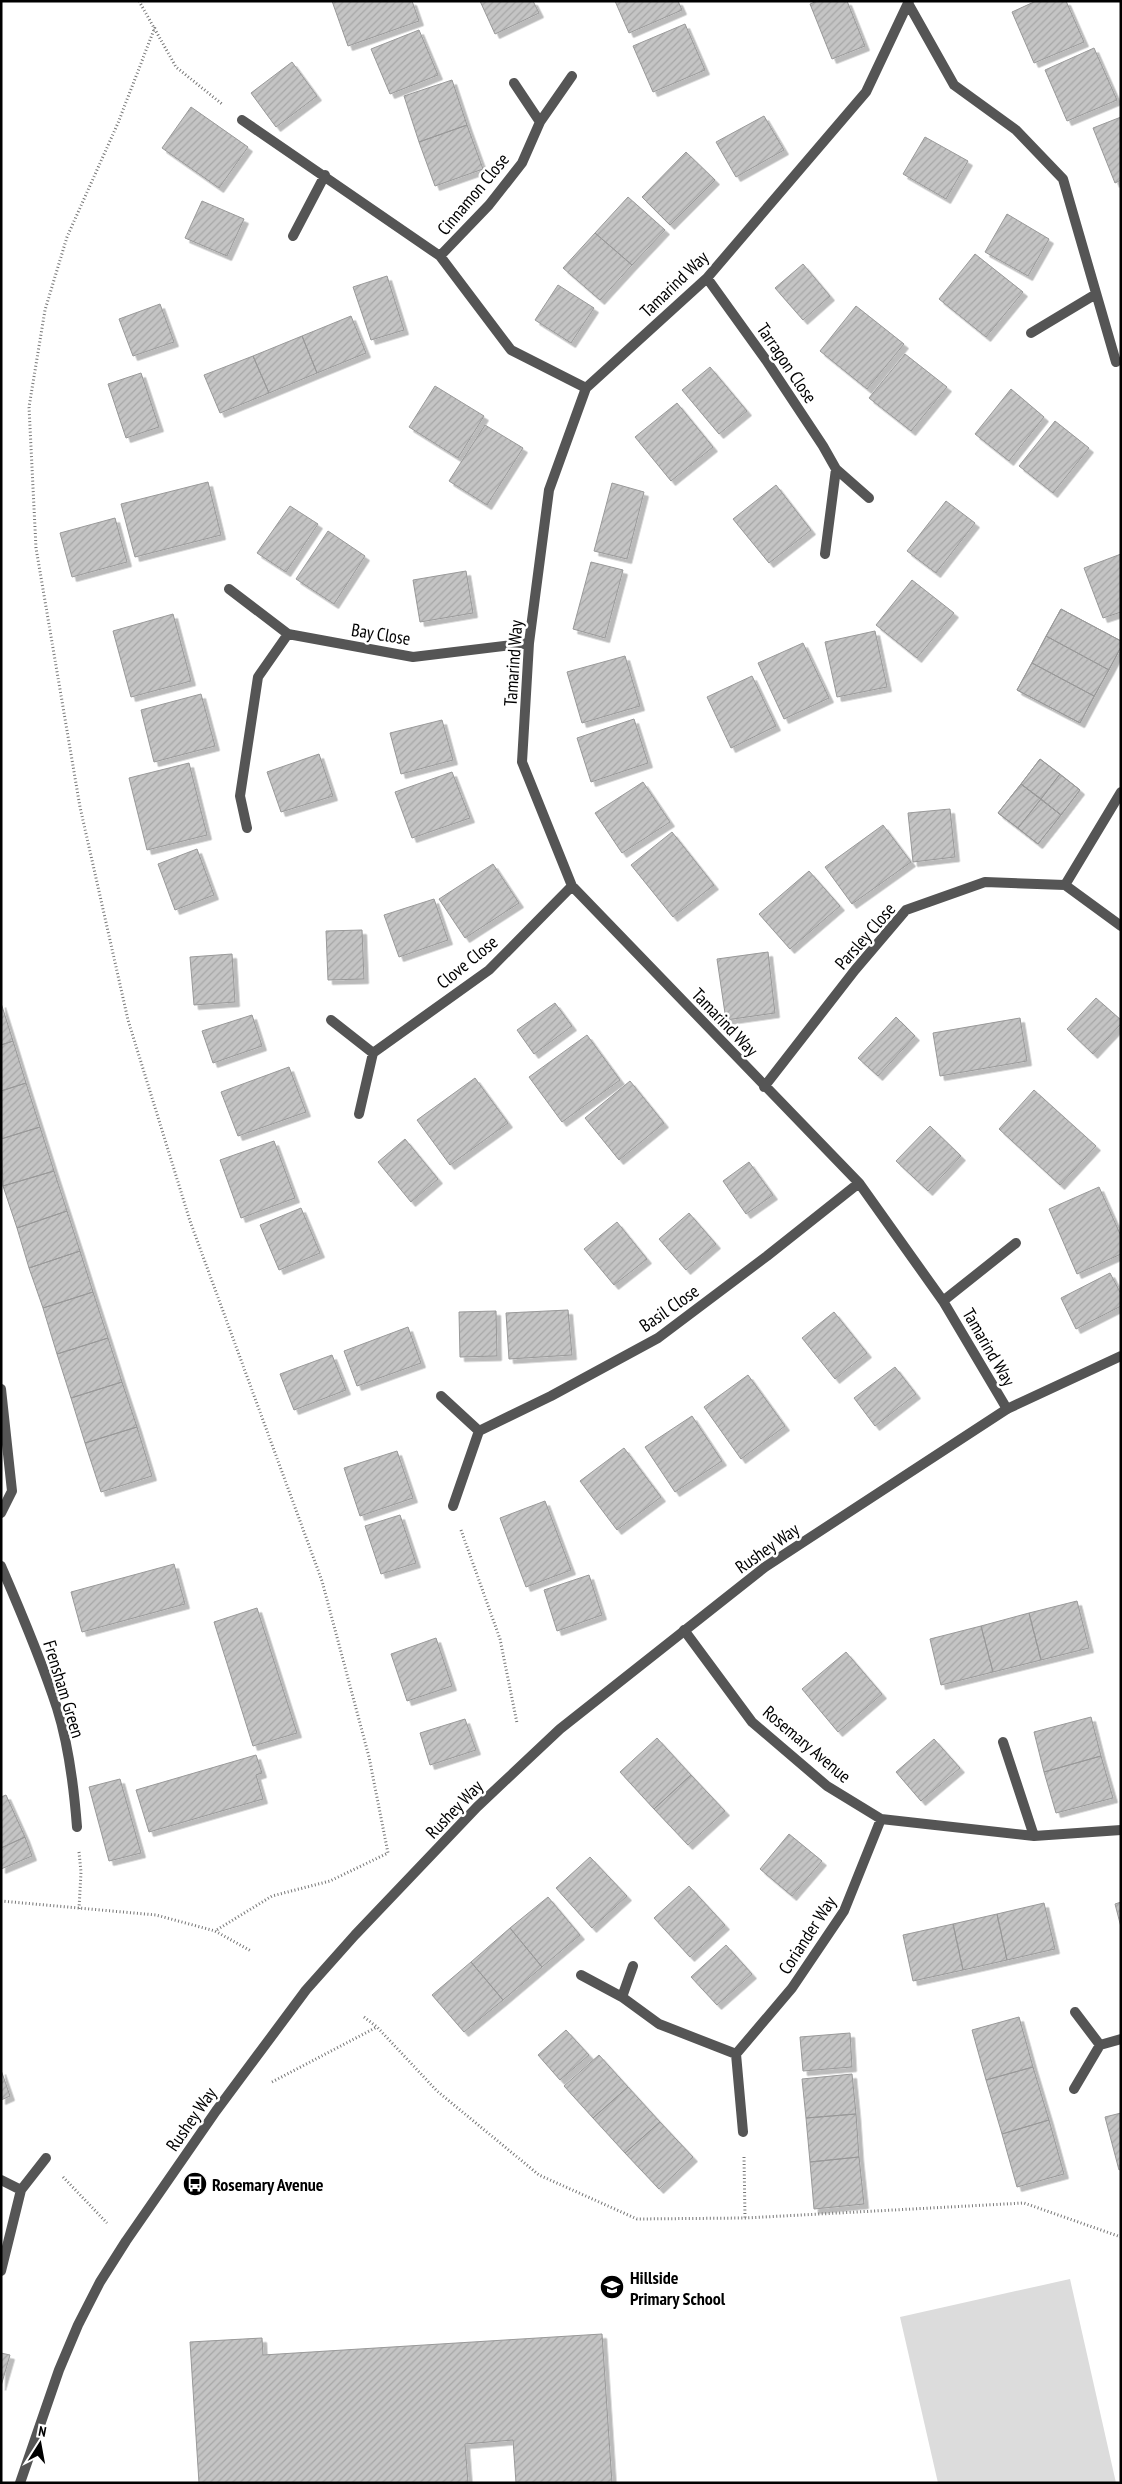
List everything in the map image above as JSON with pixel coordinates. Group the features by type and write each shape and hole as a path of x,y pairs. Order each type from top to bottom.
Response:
{"street":[{"name":"Tamarind Way","path":"909,3 866,92 707,278 586,388 549,490 529,643 522,762 572,886 764,1087 859,1183 943,1301 1007,1409"},
{"name":"Tamarind Way","path":"909,3 954,85 1016,130 1063,179 1116,362"},
{"name":"Cinnamon Close","path":"440,256 489,205 522,163 540,122 572,76"},
{"path":"514,83 540,122"},
{"name":"Cinnamon Close","path":"242,120 325,175 440,256 511,350 586,388"},
{"path":"293,236 325,175"},
{"name":"Tarragon Close","path":"707,278 766,360 823,446 836,470 869,498"},
{"path":"1031,333 1096,294"},
{"path":"825,554 836,470"},
{"name":"Bay Close","path":"229,589 288,634 412,657 529,643"},
{"path":"246,828 240,796 258,677 288,634"},
{"path":"1121,792 1065,885 1121,926"},
{"name":"Parsley Close","path":"764,1087 855,970 906,910 984,882 1065,885"},
{"name":"Clove Close","path":"373,1052 489,970 572,886"},
{"path":"332,1020 373,1052 359,1114"},
{"name":"Basil Close","path":"479,1431 551,1396 658,1338 767,1256 859,1183"},
{"name":"Tamarind Way","path":"943,1301 1016,1243"},
{"name":"Rushey Way","path":"20,2483 59,2370 78,2325 100,2282 126,2241 216,2111 306,1990 355,1935 519,1766 560,1729 765,1568 1007,1409 1121,1356"},
{"path":"1,1389 12,1491 1,1513"},
{"path":"441,1396 479,1431 453,1506"},
{"name":"Frensham Green","path":"1,1566 23,1615 57,1709 74,1787 76,1828"},
{"name":"Rosemary Avenue","path":"684,1630 752,1722 827,1786 881,1819 1034,1836 1121,1830"},
{"path":"1002,1742 1034,1836"},
{"name":"Coriander Way","path":"736,2054 792,1988 844,1911 881,1819"},
{"path":"622,1997 633,1966"},
{"path":"581,1975 622,1997 658,2024 736,2054 743,2132"},
{"path":"1075,2012 1100,2045"},
{"path":"1074,2090 1100,2045 1121,2039"},
{"path":"1,2271 21,2190 46,2158"},
{"path":"1,2180 21,2190"}],"path":[{"path":"139,1 176,67 242,120"},
{"path":"155,28 118,123 67,237 45,310 29,407 36,548 80,807 128,1020 190,1221 322,1582 369,1757 388,1853 330,1881 272,1896 215,1931"},
{"path":"453,1506 500,1639 517,1723"},
{"path":"76,1828 81,1872 80,1909"},
{"path":"1,1900 156,1915 215,1931 251,1951"},
{"path":"364,2017 377,2027 437,2091 539,2175 636,2219 745,2218 1024,2203 1121,2237"},
{"path":"267,2084 377,2027"},
{"path":"743,2132 745,2218"},
{"path":"46,2158 126,2241"}],"shaded area":[{"path":"1070,2279 1116,2483 938,2483 900,2317"}],"building":[{"path":"332,1 412,1 419,21 348,46"},
{"path":"480,1 533,1 539,13 495,34"},
{"path":"615,1 678,1 682,10 629,33"},
{"path":"817,1 847,1 865,46 832,59 810,4"},
{"path":"1036,1 1066,1 1084,42 1034,63 1012,12"},
{"path":"685,24 705,70 653,92 633,46"},
{"path":"419,30 438,75 390,94 371,49"},
{"path":"1094,48 1117,100 1067,121 1045,70"},
{"path":"292,62 317,96 276,127 251,93"},
{"path":"452,80 467,125 419,142 404,96"},
{"path":"191,107 248,147 219,188 162,148"},
{"path":"764,116 784,150 736,177 716,142"},
{"path":"1121,117 1121,180 1115,183 1093,128"},
{"path":"467,125 483,169 435,186 419,142"},
{"path":"925,137 968,161 946,199 903,174"},
{"path":"686,152 715,180 670,225 642,197"},
{"path":"628,197 665,230 632,265 595,233"},
{"path":"202,201 244,219 227,256 185,238"},
{"path":"1007,214 1049,239 1028,276 985,252"},
{"path":"595,233 632,265 600,300 563,268"},
{"path":"975,254 1023,292 986,337 939,299"},
{"path":"803,264 830,296 803,320 775,288"},
{"path":"387,276 404,330 371,340 353,287"},
{"path":"558,285 594,308 571,343 535,320"},
{"path":"160,304 174,342 133,356 119,319"},
{"path":"856,306 904,344 867,389 820,351"},
{"path":"351,316 366,353 317,373 302,336"},
{"path":"302,336 317,373 269,393 253,356"},
{"path":"905,354 947,387 911,431 869,398"},
{"path":"253,356 269,393 220,413 204,375"},
{"path":"710,367 747,411 719,434 682,390"},
{"path":"141,373 159,427 126,438 108,384"},
{"path":"435,386 484,416 458,458 409,427"},
{"path":"1011,389 1044,417 1009,461 975,434"},
{"path":"677,403 713,447 671,481 635,437"},
{"path":"1055,421 1089,448 1053,493 1019,466"},
{"path":"485,425 523,448 487,505 449,481"},
{"path":"208,482 221,535 135,557 121,504"},
{"path":"612,483 644,492 627,559 594,551"},
{"path":"776,485 811,530 769,563 733,519"},
{"path":"946,501 975,523 936,573 907,551"},
{"path":"290,506 318,524 286,572 257,553"},
{"path":"115,518 127,562 72,577 60,533"},
{"path":"328,531 365,556 334,604 296,579"},
{"path":"1121,554 1121,612 1103,618 1084,568"},
{"path":"591,562 623,570 605,638 573,629"},
{"path":"466,571 473,613 420,622 413,580"},
{"path":"912,580 954,613 917,658 876,625"},
{"path":"1061,609 1121,641 1121,647 1080,723 1017,690"},
{"path":"1061,609 1121,641 1121,647 1109,670 1046,636"},
{"path":"173,614 191,681 131,697 113,631"},
{"path":"875,631 887,687 837,697 825,642"},
{"path":"1046,636 1109,670 1094,696 1032,663"},
{"path":"803,643 829,698 784,719 758,663"},
{"path":"625,656 640,706 582,723 567,672"},
{"path":"1032,663 1094,696 1080,723 1017,690"},
{"path":"752,676 776,726 731,748 707,697"},
{"path":"201,694 215,746 154,762 141,710"},
{"path":"634,719 648,763 591,782 577,738"},
{"path":"442,720 453,760 401,774 390,733"},
{"path":"319,754 333,796 281,812 267,772"},
{"path":"1040,759 1080,790 1061,815 1021,784"},
{"path":"1040,759 1060,774 1041,799 1021,784"},
{"path":"189,763 207,835 147,850 129,778"},
{"path":"452,772 470,818 412,838 395,792"},
{"path":"1060,774 1080,790 1061,815 1041,799"},
{"path":"643,782 670,822 622,853 595,813"},
{"path":"1021,784 1041,799 1018,828 998,813"},
{"path":"1021,784 1061,815 1038,844 998,813"},
{"path":"1041,799 1061,815 1038,844 1018,828"},
{"path":"950,809 955,857 913,862 908,813"},
{"path":"883,825 911,862 852,904 825,867"},
{"path":"672,832 714,885 673,917 631,865"},
{"path":"197,849 214,895 175,910 158,864"},
{"path":"493,864 519,903 465,938 439,899"},
{"path":"809,871 840,906 790,949 759,914"},
{"path":"434,899 448,940 399,957 384,915"},
{"path":"362,930 364,979 328,980 326,931"},
{"path":"768,952 775,1013 726,1020 717,959"},
{"path":"232,954 235,1002 194,1005 190,957"},
{"path":"1096,998 1121,1020 1121,1024 1093,1054 1067,1029"},
{"path":"1,1003 13,1041 1,1045"},
{"path":"555,1003 572,1026 534,1054 517,1030"},
{"path":"252,1015 262,1046 213,1063 202,1031"},
{"path":"896,1017 915,1036 878,1076 858,1058"},
{"path":"1020,1018 1027,1061 940,1076 933,1033"},
{"path":"587,1035 620,1080 562,1122 529,1077"},
{"path":"13,1041 26,1083 1,1091 1,1045"},
{"path":"289,1067 306,1112 238,1136 221,1092"},
{"path":"475,1078 508,1123 450,1165 417,1120"},
{"path":"630,1081 664,1123 619,1160 585,1118"},
{"path":"26,1083 40,1127 1,1139 1,1091"},
{"path":"1034,1090 1096,1146 1060,1185 999,1129"},
{"path":"930,1126 961,1156 928,1191 896,1161"},
{"path":"40,1127 54,1171 3,1186 1,1139"},
{"path":"405,1139 438,1179 411,1202 378,1162"},
{"path":"274,1141 295,1198 241,1218 220,1160"},
{"path":"749,1162 773,1195 746,1214 723,1181"},
{"path":"54,1171 67,1211 17,1228 3,1186"},
{"path":"1099,1187 1121,1236 1121,1254 1077,1274 1049,1209"},
{"path":"301,1208 320,1253 279,1270 260,1225"},
{"path":"67,1211 80,1251 29,1268 17,1228"},
{"path":"689,1213 716,1244 686,1270 659,1239"},
{"path":"617,1222 647,1259 614,1285 584,1249"},
{"path":"80,1251 93,1292 43,1308 29,1268"},
{"path":"1110,1273 1121,1294 1121,1306 1076,1329 1061,1298"},
{"path":"93,1292 108,1338 57,1354 43,1308"},
{"path":"568,1310 572,1355 509,1359 506,1313"},
{"path":"496,1311 497,1356 460,1357 459,1312"},
{"path":"834,1312 867,1353 835,1379 802,1338"},
{"path":"408,1327 421,1363 357,1386 344,1351"},
{"path":"108,1338 122,1382 71,1398 57,1354"},
{"path":"332,1355 346,1390 294,1410 280,1374"},
{"path":"895,1367 916,1394 875,1426 854,1398"},
{"path":"748,1375 785,1426 741,1459 704,1407"},
{"path":"122,1382 137,1427 85,1443 71,1398"},
{"path":"692,1416 722,1461 675,1492 645,1447"},
{"path":"137,1427 152,1476 101,1492 85,1443"},
{"path":"624,1448 661,1497 617,1530 580,1481"},
{"path":"397,1451 413,1498 360,1516 344,1468"},
{"path":"545,1501 571,1570 526,1587 500,1518"},
{"path":"400,1515 416,1563 381,1574 365,1526"},
{"path":"174,1564 185,1604 82,1632 71,1592"},
{"path":"589,1575 602,1615 557,1631 544,1590"},
{"path":"1077,1601 1089,1648 1041,1660 1029,1613"},
{"path":"257,1608 297,1733 253,1746 214,1622"},
{"path":"1029,1613 1041,1660 993,1672 981,1626"},
{"path":"981,1626 993,1672 941,1685 930,1639"},
{"path":"436,1638 452,1686 407,1701 391,1654"},
{"path":"846,1652 882,1694 838,1732 802,1689"},
{"path":"1091,1717 1101,1756 1044,1772 1034,1732"},
{"path":"465,1719 476,1750 430,1765 420,1733"},
{"path":"657,1738 691,1775 654,1809 620,1772"},
{"path":"934,1739 960,1768 921,1801 896,1772"},
{"path":"256,1755 262,1773 256,1775 263,1799 149,1832 136,1790"},
{"path":"1101,1756 1113,1798 1056,1813 1044,1772"},
{"path":"691,1775 725,1811 688,1845 654,1809"},
{"path":"120,1779 141,1853 109,1861 89,1787"},
{"path":"6,1795 25,1837 1,1848 1,1797"},
{"path":"789,1834 822,1861 792,1896 760,1869"},
{"path":"25,1837 32,1856 1,1869 1,1848"},
{"path":"590,1857 627,1896 592,1928 556,1888"},
{"path":"689,1886 725,1925 690,1957 654,1918"},
{"path":"548,1897 580,1935 542,1967 510,1928"},
{"path":"1121,1902 1121,1927 1115,1904"},
{"path":"1044,1903 1055,1949 1007,1960 997,1914"},
{"path":"997,1914 1007,1960 963,1970 953,1924"},
{"path":"953,1924 963,1970 913,1981 903,1935"},
{"path":"510,1928 542,1967 503,2000 471,1962"},
{"path":"726,1945 752,1974 717,2005 691,1977"},
{"path":"471,1962 503,2000 464,2032 432,1995"},
{"path":"1019,2017 1033,2067 986,2080 972,2030"},
{"path":"566,2030 589,2055 560,2080 538,2055"},
{"path":"850,2033 852,2067 803,2071 800,2037"},
{"path":"599,2055 628,2087 593,2118 564,2086"},
{"path":"1033,2067 1049,2120 1002,2134 986,2080"},
{"path":"1,2070 10,2096 1,2100"},
{"path":"852,2074 856,2114 806,2118 802,2079"},
{"path":"628,2087 660,2122 625,2153 593,2118"},
{"path":"1121,2113 1121,2169 1119,2170 1105,2117"},
{"path":"856,2114 859,2157 810,2162 806,2118"},
{"path":"1049,2120 1064,2174 1017,2187 1002,2134"},
{"path":"660,2122 693,2157 659,2189 625,2153"},
{"path":"859,2157 864,2204 814,2209 810,2162"},
{"path":"602,2334 612,2483 516,2483 513,2440 465,2444 468,2483 199,2483 190,2342 262,2338 263,2355"},
{"path":"1,2353 10,2355 1,2386"}],"place":[{"name":"Rosemary Avenue","path":"195,2184"},
{"name":"Hillside Primary School","path":"612,2287"}]}
